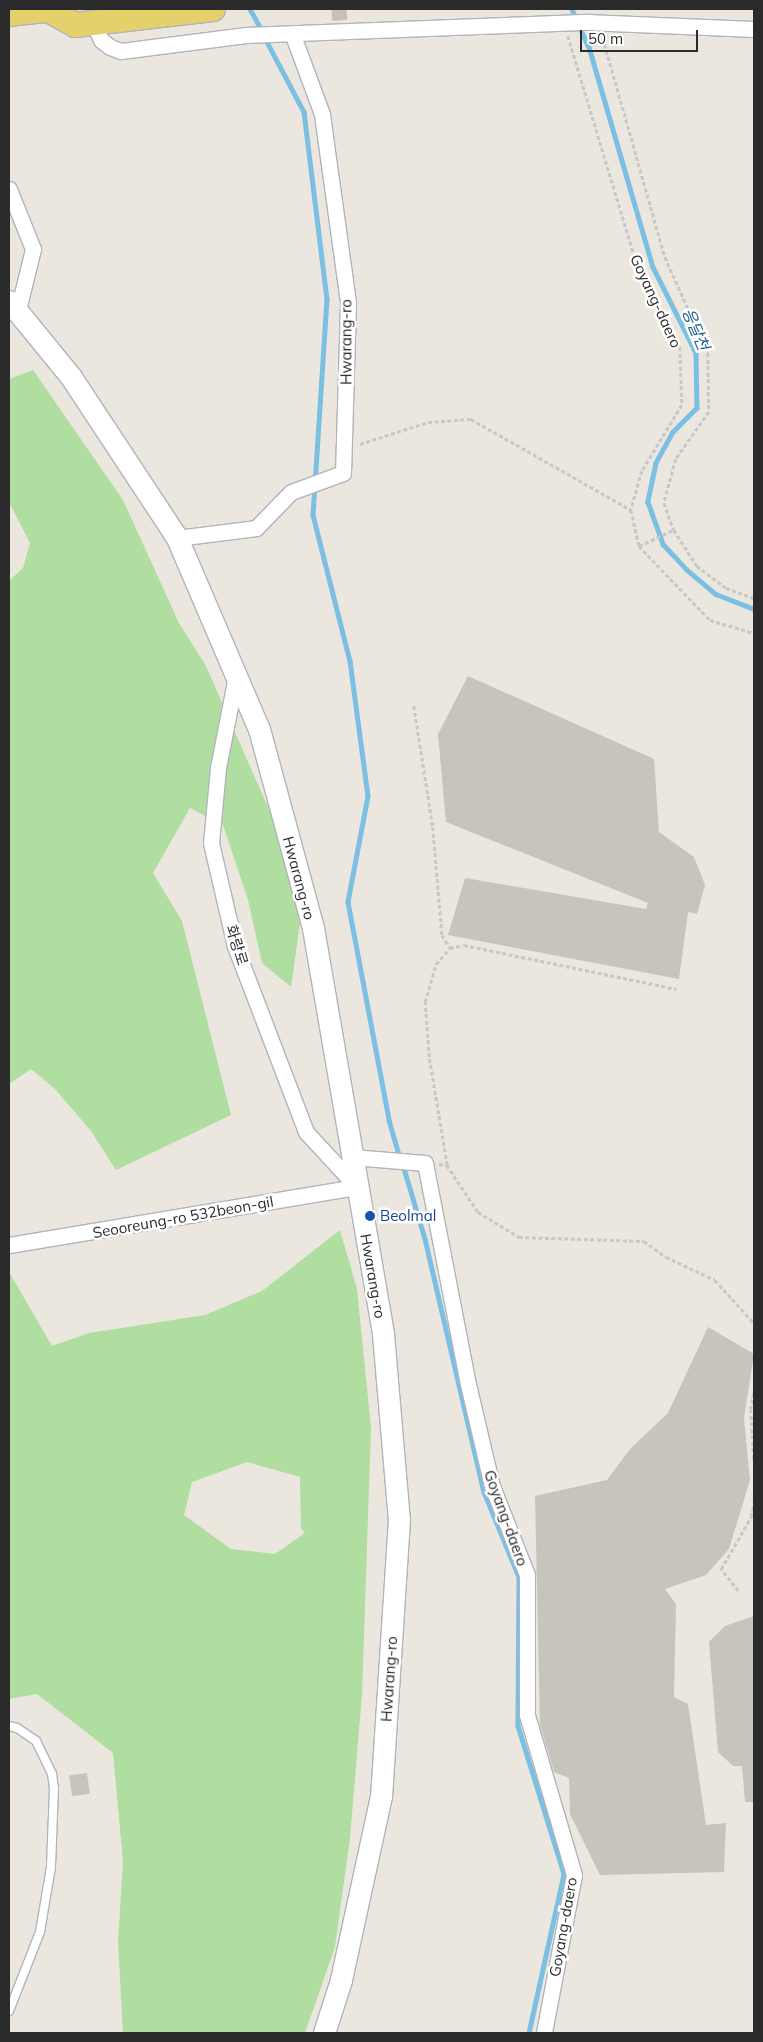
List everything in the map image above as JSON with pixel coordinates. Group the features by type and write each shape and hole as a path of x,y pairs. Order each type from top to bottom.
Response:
{"main road":[{"path":"9,14 52,10 75,25 213,9"},
{"name":"Hwarang-ro","path":"14,305 71,377 177,538 259,729 313,928 383,1334 399,1519 381,1796 341,1980 324,2033"}],"street":[{"path":"93,22 102,40 110,48 121,51 341,25 594,22 754,28"},
{"name":"Hwarang-ro","path":"177,538 256,528 291,492 343,473 348,302 322,114 286,33"},
{"path":"9,189 33,249 14,305"},
{"name":"화랑로","path":"236,676 218,768 211,843 235,946 306,1132 357,1187"},
{"path":"352,1158 425,1163"},
{"name":"Goyang-daero","path":"425,1163 492,1486 527,1575 527,1716 574,1875 544,2033"},
{"name":"Seooreung-ro 532beon-gil","path":"9,1245 357,1187"}],"lane":[{"path":"9,1726 17,1728 36,1740 52,1774 54,1788 51,1867 42,1925 34,1952 9,2011"}],"path":[{"name":"Goyang-daero","path":"594,22 665,257 708,353 709,412 676,460 664,503 674,530 697,566 726,588 754,598"},
{"name":"Goyang-daero","path":"565,23 637,264 680,347 682,405 642,471 631,510 639,546"},
{"path":"344,449 428,422 472,419 631,510"},
{"path":"674,530 639,546 710,620 754,633"},
{"path":"414,706 433,827 442,935 450,948"},
{"path":"677,989 464,945 450,948 436,964 425,1002 429,1057 447,1165 478,1212 519,1236 644,1241 666,1257 715,1280 754,1323"},
{"path":"425,1163 447,1165"},
{"path":"754,1392 751,1409 754,1461"},
{"path":"738,1591 721,1569 751,1517 754,1502"}],"green space":[{"path":"33,370 123,500 179,623 206,666 277,828 300,923 291,987 262,963 248,900 223,825 190,808 153,873 182,921 231,1115 116,1170 91,1131 55,1089 31,1069 9,1084 9,581 23,568 30,543 9,502 9,379"},
{"path":"340,1230 357,1289 371,1428 362,1695 350,1838 335,1947 305,2033 123,2033 118,1942 123,1861 113,1753 37,1694 9,1699 9,1272 52,1346 89,1333 205,1315 262,1291","holes":["247,1462 300,1477 301,1528 305,1533 275,1554 231,1549 184,1515 192,1482"]}],"building":[{"path":"468,676 654,759 659,832 694,857 705,885 697,914 688,912 679,979 448,935 465,878 646,909 648,903 446,822 438,734"},
{"path":"708,1327 754,1354 744,1418 750,1480 729,1549 706,1575 665,1589 676,1604 674,1697 688,1704 706,1825 726,1823 724,1872 600,1875 570,1814 569,1778 554,1772 540,1725 535,1496 607,1480 630,1449 668,1413"},
{"path":"754,1616 754,1802 745,1802 742,1766 733,1766 718,1752 709,1642 725,1626"},
{"path":"87,1773 90,1794 72,1796 69,1776"}],"waterway":[{"path":"250,9 262,31"},
{"name":"응달천","path":"572,9 576,19"},
{"name":"응달천","path":"579,26 589,47 653,267 696,353 697,408 673,432 656,463 648,502 663,544 686,569 716,594 754,609"},
{"path":"265,38 304,112 327,299 313,515 350,661 368,796 348,902 389,1120 400,1158"},
{"path":"403,1165 425,1239 484,1492 519,1577 518,1726 564,1874 529,2033"}],"tunnel":[{"path":"339,9 340,20"}],"place":[{"name":"Beolmal","path":"370,1216"}]}
